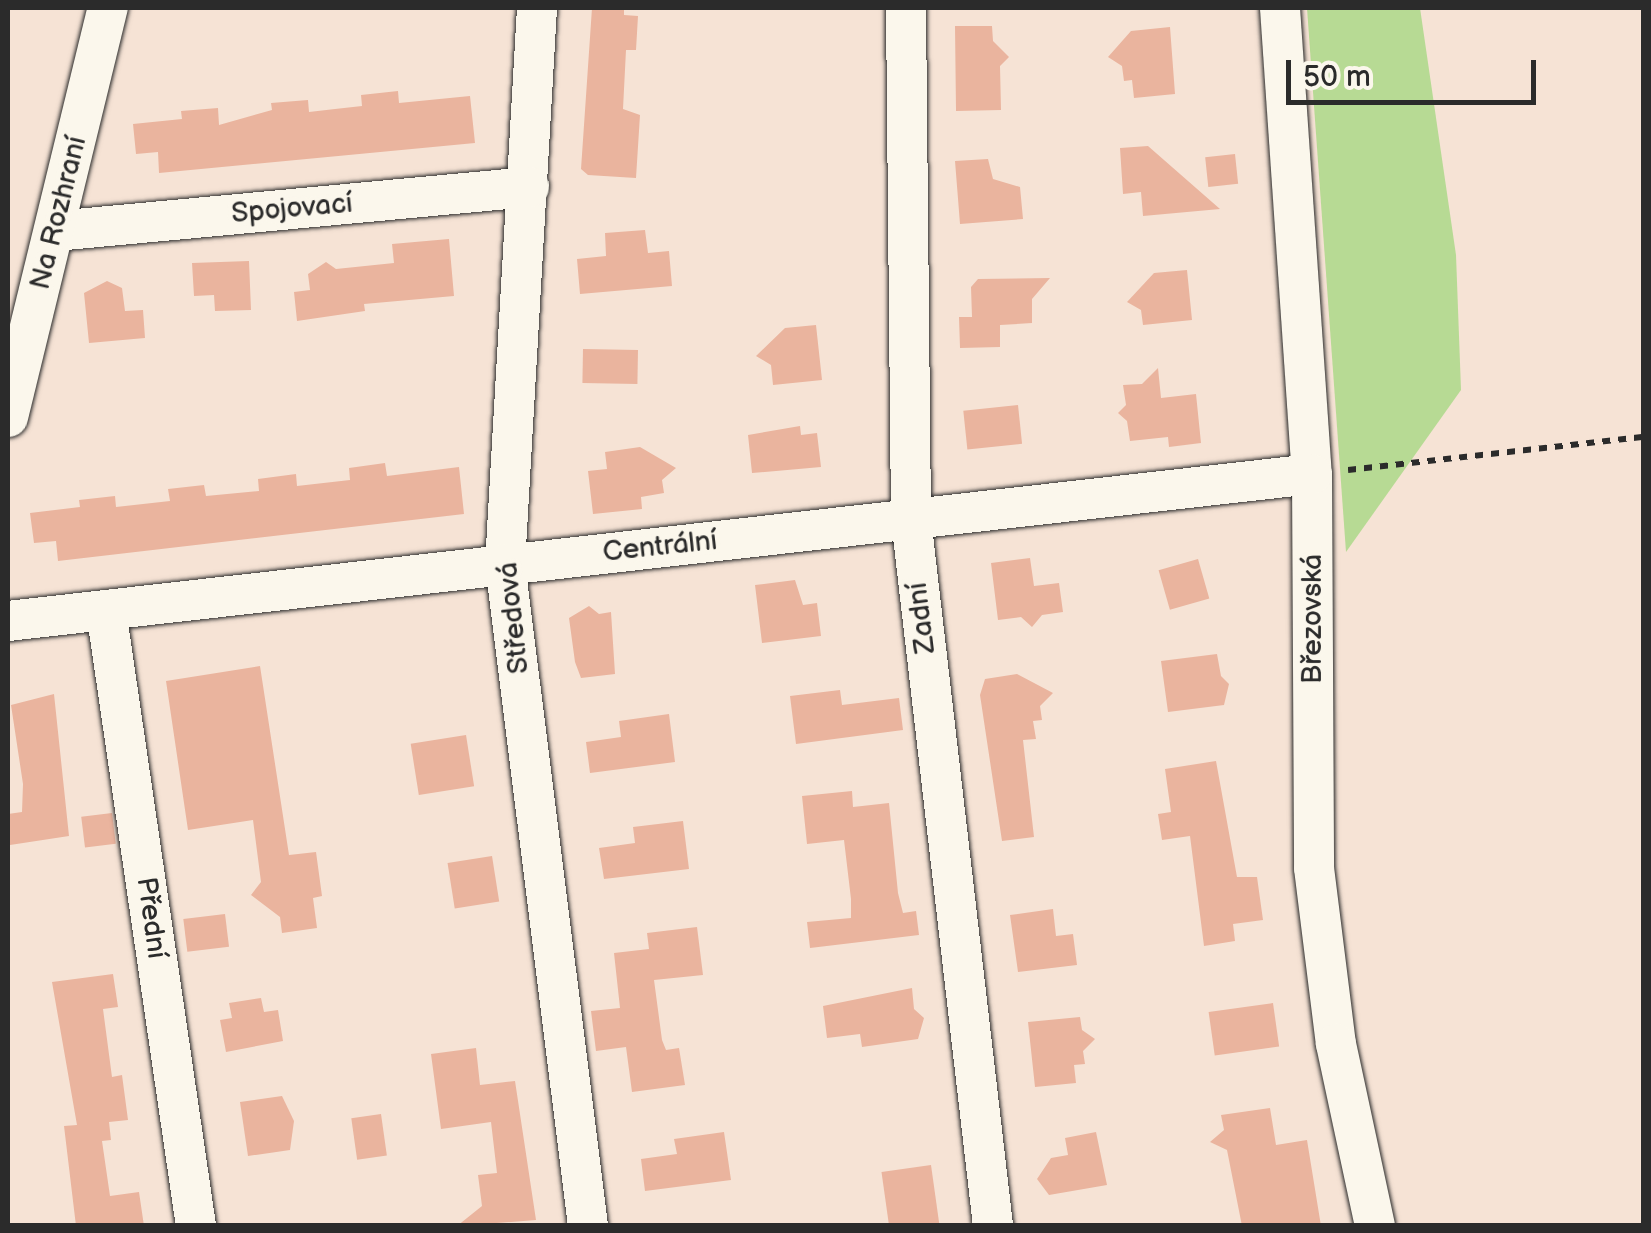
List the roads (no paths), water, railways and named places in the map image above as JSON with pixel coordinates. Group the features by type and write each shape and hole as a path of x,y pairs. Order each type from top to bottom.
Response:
{"street":[{"name":"Na Rozhraní","path":"8,417 108,8"},
{"name":"Středová","path":"537,8 505,564 588,1226"},
{"name":"Zadní","path":"906,8 910,519 993,1226"},
{"name":"Březovská","path":"1280,8 1312,474 1314,868 1336,1044 1375,1226"},
{"name":"Spojovací","path":"55,231 529,186"},
{"name":"Centrální","path":"8,620 1312,474"},
{"name":"Přední","path":"106,610 196,1226"}]}
